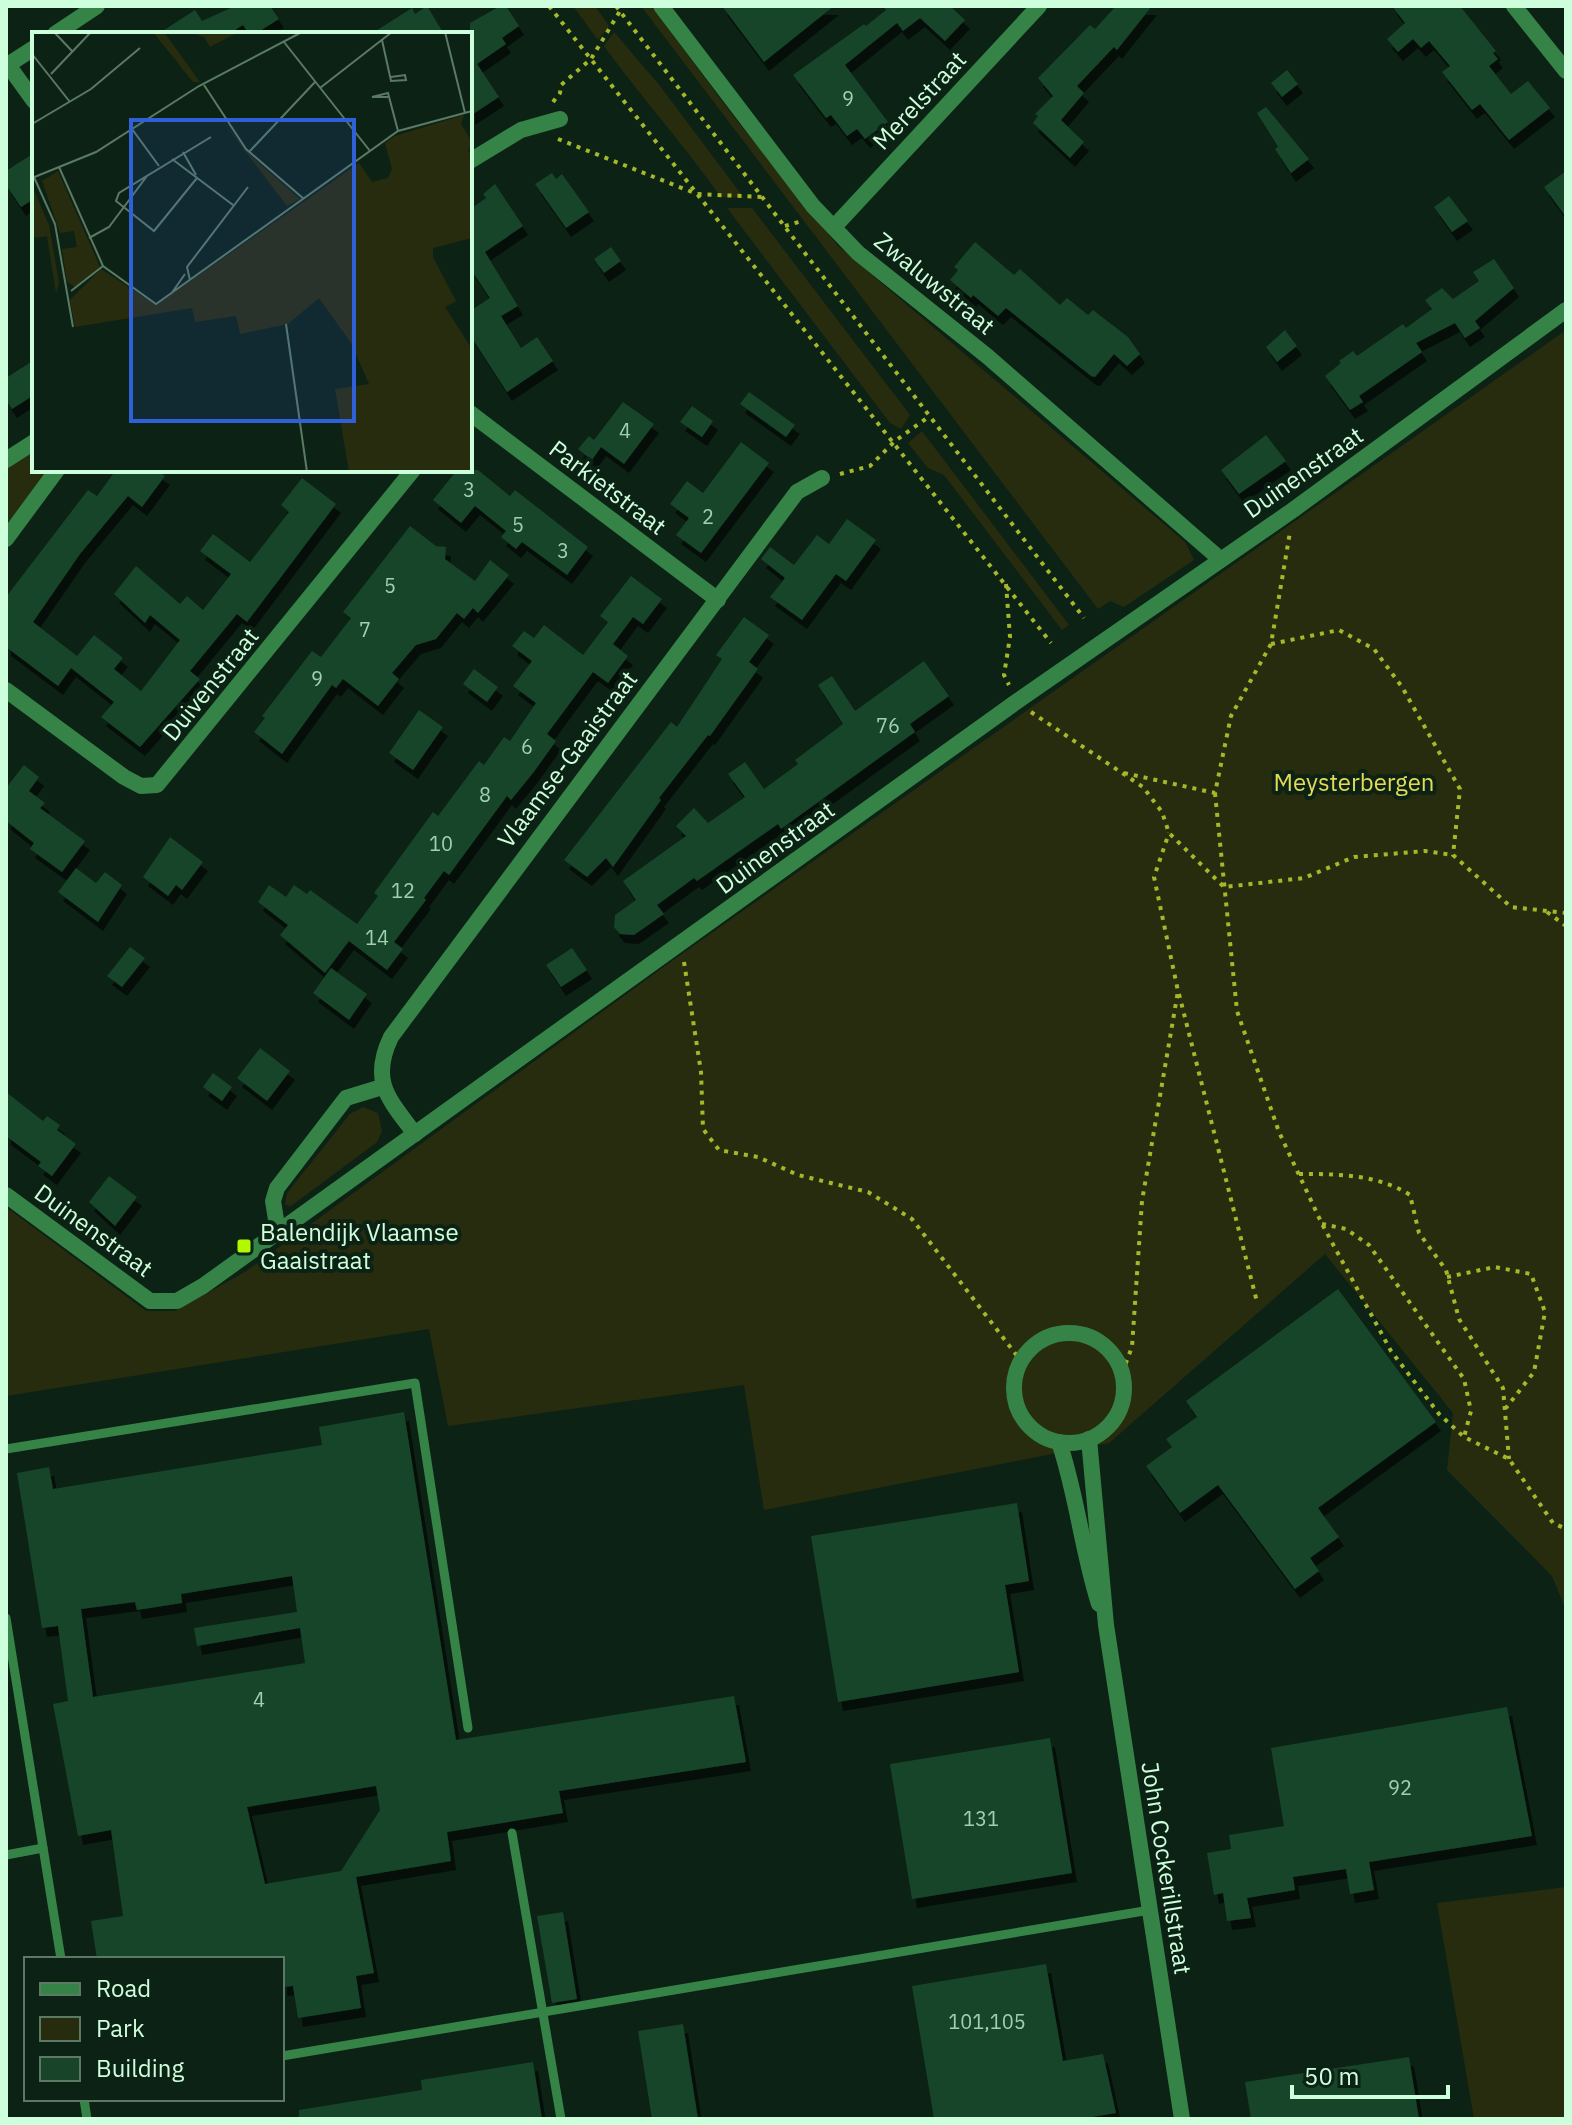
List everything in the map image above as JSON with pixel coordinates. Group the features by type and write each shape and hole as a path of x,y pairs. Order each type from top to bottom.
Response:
{"street":[{"path":"58,32 97,6"},
{"name":"Zwaluwstraat","path":"661,6 834,227 858,253 987,356 1220,559"},
{"name":"Merelstraat","path":"834,227 1039,6"},
{"path":"1514,6 1566,71"},
{"path":"32,49 7,66 32,98"},
{"path":"472,160 521,130 560,119"},
{"name":"Duinenstraat","path":"6,1195 139,1294 162,1302 177,1301 203,1286 1016,702 1293,510 1566,310"},
{"name":"Parkietstraat","path":"472,415 718,600"},
{"path":"6,460 32,443"},
{"path":"6,539 56,472"},
{"name":"Duivenstraat","path":"6,690 124,777 141,786 157,785 411,472"},
{"name":"Vlaamse-Gaaistraat","path":"382,1087 380,1067 391,1037 550,819 797,492 822,478"},
{"path":"278,1232 273,1201 277,1188 346,1098 382,1087 415,1134"},
{"path":"1066,1333 1084,1335 1113,1356 1122,1373 1123,1399 1118,1412 1111,1424 1089,1439 1059,1442 1029,1426 1019,1412 1014,1395 1021,1361 1032,1347 1048,1337 1066,1333"},
{"name":"John Cockerillstraat","path":"1089,1439 1106,1625 1182,2119"},
{"name":"John Cockerillstraat","path":"1059,1442 1069,1473 1086,1565 1106,1625"}],"lane":[{"path":"6,1449 415,1383 468,1728"},
{"path":"6,1618 61,1957"},
{"path":"512,1833 561,2119"},
{"path":"6,1855 43,1848"},
{"path":"284,2056 1150,1910"}],"path":[{"path":"549,6 895,441 1051,643"},
{"path":"616,6 622,8 927,418 1084,618"},
{"path":"521,130 556,100 561,85 591,59 622,8"},
{"path":"521,130 574,144 697,194 763,197"},
{"path":"822,478 870,466 895,441 927,418"},
{"path":"1293,510 1271,644 1231,716 1215,793 1237,1011 1279,1132 1322,1224 1391,1351 1439,1414 1464,1437 1509,1459 1553,1523 1566,1529"},
{"path":"1005,581 1010,637 1004,675 1016,702 1143,787 1162,812 1169,833 1224,887"},
{"path":"1271,644 1339,630 1374,649 1402,687 1460,789 1453,855"},
{"path":"1120,773 1215,793"},
{"path":"1169,833 1154,877 1178,991 1257,1302"},
{"path":"1224,887 1304,878 1354,857 1425,851 1453,855 1511,907 1566,913"},
{"path":"1545,911 1566,926"},
{"path":"681,943 701,1072 703,1129 719,1150 758,1157 798,1175 858,1189 891,1203 912,1219 1021,1361"},
{"path":"1122,1373 1132,1347 1142,1201 1178,991"},
{"path":"1299,1174 1336,1174 1391,1182 1410,1195 1419,1233 1447,1277 1459,1319 1503,1388 1509,1459"},
{"path":"1322,1224 1346,1229 1369,1245 1464,1379 1471,1411 1464,1437"},
{"path":"1447,1277 1495,1267 1531,1274 1545,1312 1534,1372 1506,1408"}],"green space":[{"path":"573,6 595,6 609,26 598,40"},
{"path":"641,6 651,6 734,117 838,246 1185,542 1194,560 1124,607 1110,601 1098,609"},
{"path":"614,32 660,86 744,198 721,197 604,46"},
{"path":"727,208 752,208 910,415 901,429 890,423"},
{"name":"Meysterbergen","path":"1566,330 1566,1610 1552,1576 1447,1470 1453,1413 1325,1254 1109,1443 764,1510 744,1385 448,1426 429,1329 6,1396 6,1207 146,1311 175,1311 245,1272 676,958"},
{"path":"922,431 1069,625 1062,630 944,475 928,468 908,443"},
{"path":"32,451 32,472 46,472 6,525 6,468"},
{"path":"363,1107 378,1113 382,1131 377,1142 291,1206 285,1205 287,1193 350,1114"},
{"path":"1566,1887 1566,2119 1474,2119 1437,1903"}],"building":[{"path":"235,6 270,6 279,19 258,32 248,32 243,25 232,32 161,32 195,10 202,21"},
{"path":"427,6 443,32 374,32 412,8 415,14"},
{"path":"500,6 506,6 519,26 502,38 506,44 477,64 499,97 472,115 472,32 470,23"},
{"path":"722,6 834,6 764,62"},
{"path":"883,6 950,6 965,20 945,41 920,18 903,31 897,23 845,65 888,122 865,139 857,129 847,136 831,115 826,118 793,75 864,24 866,26 886,10"},
{"path":"1116,6 1152,6 1117,50 1114,47 1077,86 1084,93 1061,120 1084,142 1070,158 1033,123 1038,116 1035,114 1053,96 1038,78 1090,25 1095,29"},
{"path":"1392,6 1460,6 1496,51 1493,53 1498,59 1489,66 1511,94 1528,81 1550,108 1509,140 1480,104 1472,110 1442,72 1450,66 1429,41 1421,48 1413,39 1398,52 1387,39 1405,23"},
{"path":"1287,70 1298,84 1282,97 1271,83"},
{"path":"1266,107 1309,159 1291,173 1257,113"},
{"path":"32,154 32,200 21,207 6,185 6,171"},
{"path":"1566,171 1566,217 1544,187"},
{"path":"552,173 556,179 562,174 589,212 566,228 535,184"},
{"path":"495,184 523,226 485,252 518,306 501,316 521,348 537,337 553,361 507,392 472,338 472,310 490,298 472,271 472,208 486,198 483,194"},
{"path":"1449,196 1468,221 1452,232 1434,207"},
{"path":"975,242 1014,275 1020,269 1060,305 1067,298 1088,315 1093,310 1128,337 1140,354 1127,366 1114,354 1095,377 1091,376 1006,308 998,316 973,295 971,298 950,280 958,270 954,267"},
{"path":"611,247 621,261 604,273 594,259"},
{"path":"1494,259 1514,288 1475,321 1480,328 1465,338 1455,323 1416,343 1422,352 1359,396 1363,402 1350,410 1325,376 1341,363 1339,361 1353,351 1357,356 1403,324 1406,328 1432,309 1425,300 1442,288 1453,299 1479,281 1473,272"},
{"path":"1285,330 1297,346 1277,362 1266,347"},
{"path":"32,361 32,396 12,409 6,400 6,378"},
{"path":"749,392 795,425 786,437 740,404"},
{"path":"623,402 654,424 624,464 601,447 592,460 578,449 589,436 594,440"},
{"path":"692,406 713,421 702,437 680,422"},
{"path":"1266,435 1286,461 1239,494 1221,470"},
{"path":"741,442 769,463 701,553 676,535 689,518 670,504 687,481 703,493"},
{"path":"478,470 510,496 515,490 588,547 567,575 522,542 516,549 501,537 506,531 475,506 461,523 433,500 455,472"},
{"path":"115,472 159,472 165,476 142,507 128,496 80,554 33,622 77,656 94,635 123,658 114,669 141,691 180,640 150,615 145,623 114,594 136,566 180,604 187,596 203,610 231,574 200,551 213,534 250,562 289,512 281,505 302,478 336,504 247,622 237,614 190,671 200,679 140,747 101,717 114,702 71,668 58,686 6,647 6,597 88,490 97,496"},
{"path":"847,519 876,540 846,581 836,574 802,620 770,597 785,578 761,559 770,547 794,565 817,535 829,544"},
{"path":"410,526 436,546 446,547 445,559 475,581 490,560 509,575 478,613 473,608 464,619 457,613 436,639 416,645 392,673 399,679 378,706 343,679 336,688 332,685 282,754 254,732 265,718 262,716 312,651 321,657 351,618 343,612"},
{"path":"631,576 662,599 643,624 633,617 613,644 628,656 608,683 593,672 547,734 556,741 533,773 511,800 507,796 449,875 444,871 424,898 426,900 394,942 403,949 387,970 349,941 325,973 280,935 288,925 258,902 269,885 286,897 294,885 307,894 310,890 357,924 378,896 374,893 433,812 438,816 479,761 484,765 504,737 510,741 536,703 513,686 532,661 512,646 524,631 534,638 544,625 583,655 608,622 600,616"},
{"path":"744,617 769,635 749,662 758,669 710,736 659,798 661,800 613,867 606,858 587,877 564,860 671,722 677,727 722,659 716,655"},
{"path":"924,661 949,696 910,724 915,732 781,829 778,824 697,881 694,878 657,905 664,914 634,935 620,934 614,927 615,915 636,900 623,881 686,836 676,826 694,808 708,823 745,797 728,774 745,762 764,789 798,764 795,760 843,724 818,685 832,676 855,711"},
{"path":"474,669 498,687 487,702 463,684"},
{"path":"419,710 443,727 413,770 389,753"},
{"path":"24,765 39,777 29,791 45,803 40,808 85,841 62,872 30,849 34,843 6,821 6,788"},
{"path":"170,837 203,862 182,890 176,885 168,896 143,877"},
{"path":"76,868 96,883 105,872 122,885 98,922 58,892"},
{"path":"130,947 145,958 122,987 107,976"},
{"path":"572,948 587,970 561,987 546,965"},
{"path":"331,968 367,994 349,1020 313,993"},
{"path":"260,1048 290,1071 267,1101 237,1078"},
{"path":"213,1073 232,1087 222,1101 203,1087"},
{"path":"6,1092 43,1121 47,1116 60,1125 57,1130 76,1144 52,1176 38,1166 41,1162 6,1136"},
{"path":"109,1176 137,1197 115,1226 89,1202"},
{"path":"1338,1289 1436,1422 1318,1508 1339,1537 1310,1558 1319,1571 1295,1589 1218,1485 1180,1513 1146,1466 1172,1447 1166,1439 1197,1417 1186,1401"},
{"path":"404,1412 456,1740 734,1696 746,1762 559,1791 563,1813 447,1832 451,1861 356,1877 374,1973 356,1976 361,2008 298,2018 293,1986 284,1987 284,1957 97,1957 91,1921 123,1916 111,1830 78,1836 53,1704 68,1701 58,1626 42,1628 17,1473 49,1467 53,1489 322,1445 319,1427","holes":["292,1576 297,1612 194,1628 197,1646 300,1628 305,1663 93,1697 81,1609 135,1602 137,1610 182,1603 181,1594","376,1786 380,1810 341,1871 265,1884 247,1807"]},
{"path":"1017,1503 1029,1581 1005,1585 1019,1672 838,1702 811,1536"},
{"path":"1507,1707 1532,1836 1369,1862 1374,1890 1350,1894 1346,1869 1293,1877 1295,1890 1247,1898 1251,1918 1227,1921 1223,1893 1214,1895 1207,1853 1231,1849 1229,1835 1284,1826 1271,1748"},
{"path":"1050,1738 1072,1873 912,1899 890,1764"},
{"path":"563,1912 577,1999 552,2003 537,1916"},
{"path":"1046,1964 1063,2061 1103,2054 1116,2113 1080,2119 934,2119 912,1986"},
{"path":"683,2024 698,2119 652,2119 638,2031"},
{"path":"1409,2057 1419,2119 1251,2119 1245,2082"},
{"path":"533,2062 542,2119 299,2119 299,2110 422,2090 421,2080"}],"place":[{"name":"Balendijk Vlaamse Gaaistraat","path":"244,1246"}]}
